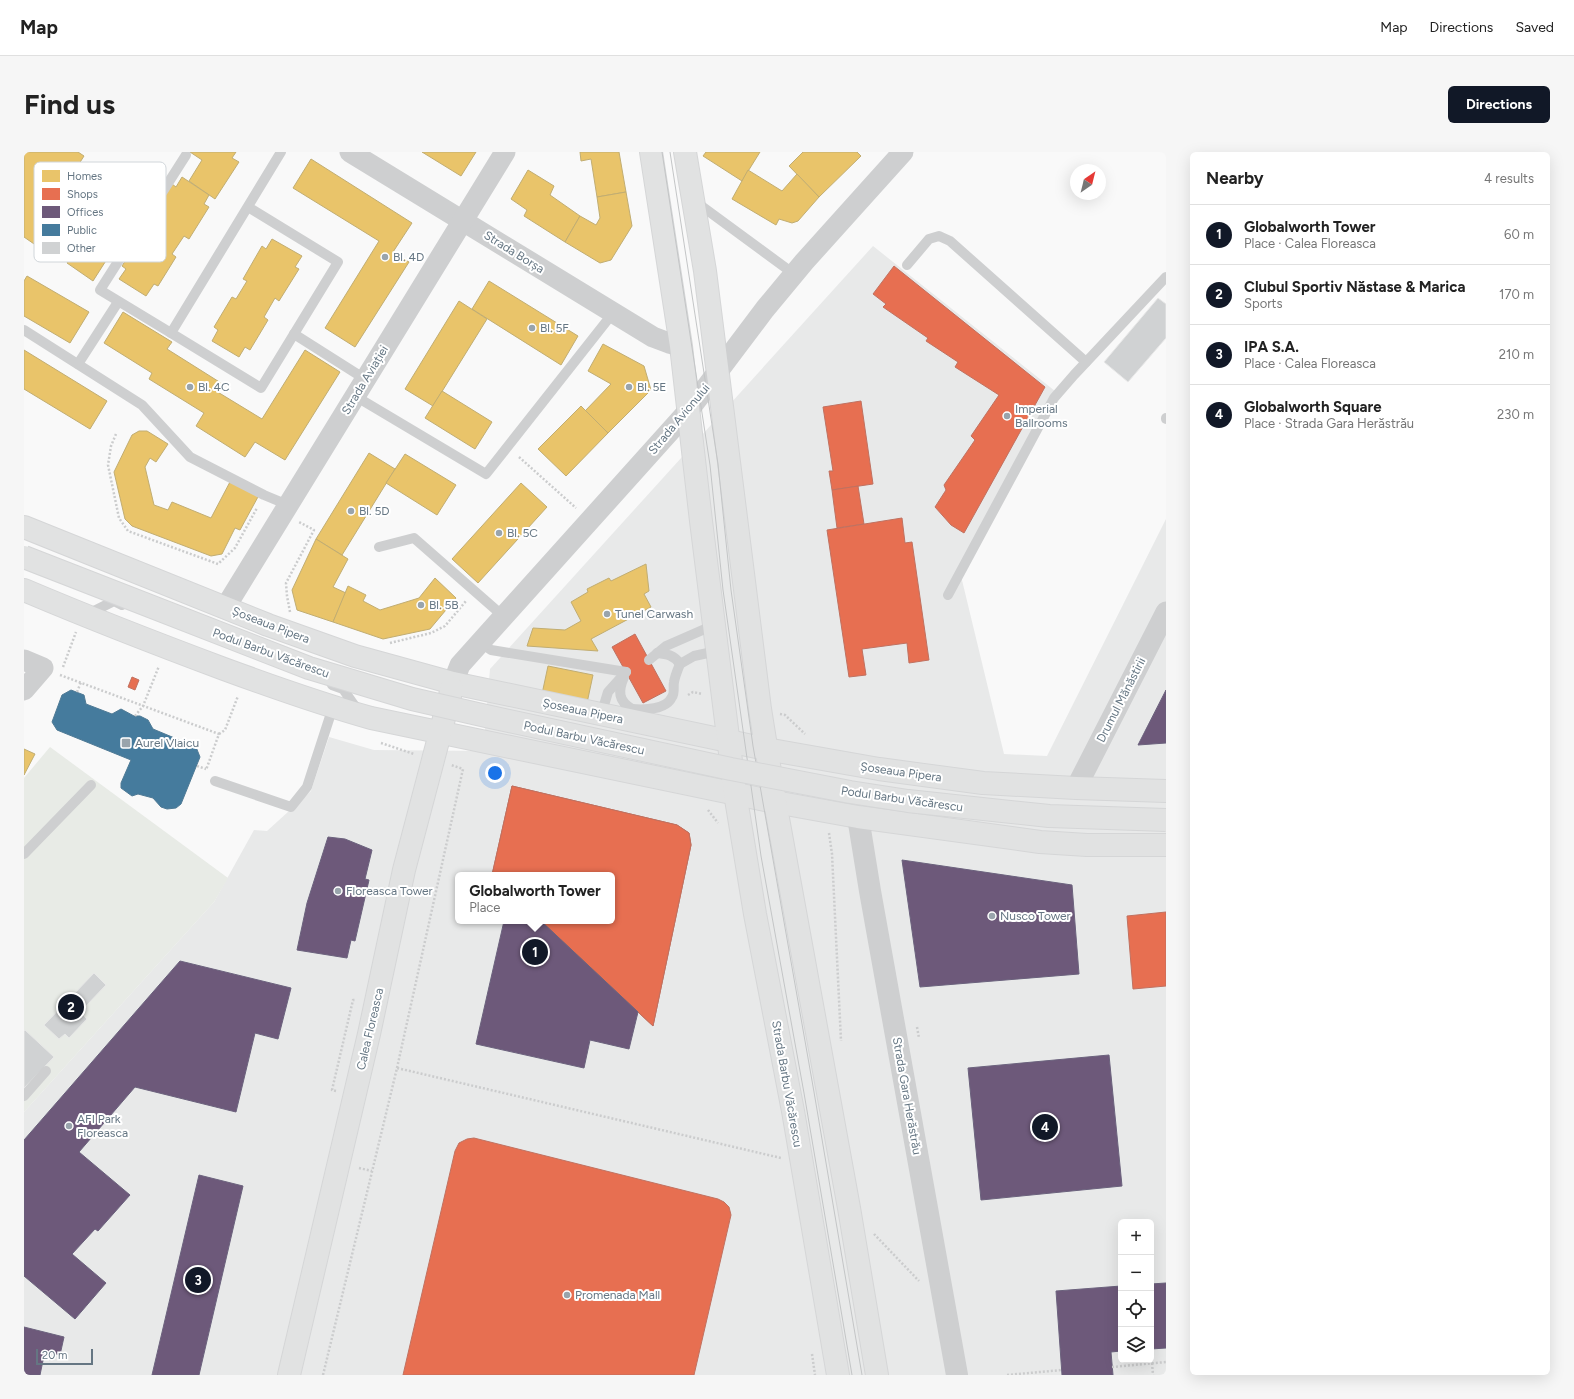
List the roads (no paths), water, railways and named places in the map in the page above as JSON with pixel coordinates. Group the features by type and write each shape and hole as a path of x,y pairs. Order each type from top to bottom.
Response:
{"main road":[{"name":"Strada Barbu Văcărescu","path":"651,152 681,346 735,793 755,914 793,1111 838,1375"},
{"path":"685,152 706,271 766,749 849,1208 877,1375"},
{"name":"Șoseaua Pipera","path":"24,527 225,608 355,656 453,683 601,715 628,714 729,741 879,770 983,783 1076,788 1166,790"},
{"name":"Podul Barbu Văcărescu","path":"24,557 286,660 358,684 412,699 646,751 850,792 972,809 1042,816 1166,820"},
{"path":"24,590 80,624 221,668 333,707 440,733 775,802 858,817 1040,842 1087,845 1166,845"},
{"name":"Calea Floreasca","path":"289,1375 368,1041 404,870 453,683"}],"street":[{"name":"Strada Borșa","path":"350,152 653,337 681,346"},
{"name":"Strada Aviației","path":"225,608 505,152"},
{"name":"Strada Avionului","path":"453,683 460,665 689,410 794,274 903,152"},
{"name":"Drumul Mănăstirii","path":"1076,788 1166,612"},
{"path":"24,660 52,671 24,690"},
{"name":"Strada Gara Herăstrău","path":"858,817 957,1375"}],"lane":[{"path":"171,333 281,152"},
{"path":"166,186 186,155"},
{"path":"693,200 794,274"},
{"path":"118,262 100,290 261,388 338,262 248,208"},
{"path":"907,265 929,239 939,236 950,241 1086,362"},
{"path":"948,595 1054,398 1166,277"},
{"path":"78,364 118,302"},
{"path":"294,334 360,388 486,474 613,313"},
{"path":"24,330 142,405 190,456 264,495 288,505"},
{"path":"379,547 414,538 503,616"},
{"path":"80,624 114,601 343,689 362,715"},
{"path":"649,660 666,646 714,625"},
{"path":"480,642 491,650 626,672"},
{"path":"626,672 620,689 621,699 628,714 663,706 673,696 674,680 680,664 694,656 717,651"},
{"path":"657,653 671,655 676,658 680,664"},
{"path":"601,715 608,692 626,672"},
{"path":"215,781 291,807 307,787 333,707"},
{"path":"24,854 90,785"},
{"path":"24,1096 46,1071"}],"tram line":[{"path":"662,152 710,465 723,590 761,856 804,1093 852,1375"},
{"path":"670,152 718,464 731,590 753,746 862,1375"}],"place":[{"name":"Bl. 4D","path":"385,257"},
{"name":"Bl. 5F","path":"532,328"},
{"name":"Bl. 4C","path":"190,387"},
{"name":"Bl. 5E","path":"629,387"},
{"name":"Imperial Ballrooms","path":"1007,416"},
{"name":"Bl. 5D","path":"351,511"},
{"name":"Bl. 5C","path":"499,533"},
{"name":"Bl. 5B","path":"421,605"},
{"name":"Tunel Carwash","path":"607,614"},
{"name":"Aurel Vlaicu","path":"126,743"},
{"name":"Floreasca Tower","path":"338,891"},
{"name":"Nusco Tower","path":"992,916"},
{"name":"Globalworth Tower","path":"535,952"},
{"name":"Clubul Sportiv Năstase & Marica","path":"71,1007"},
{"name":"AFI Park Floreasca","path":"69,1126"},
{"name":"Globalworth Square","path":"1045,1127"},
{"name":"IPA S.A.","path":"198,1280"},
{"name":"Promenada Mall","path":"567,1295"}]}
